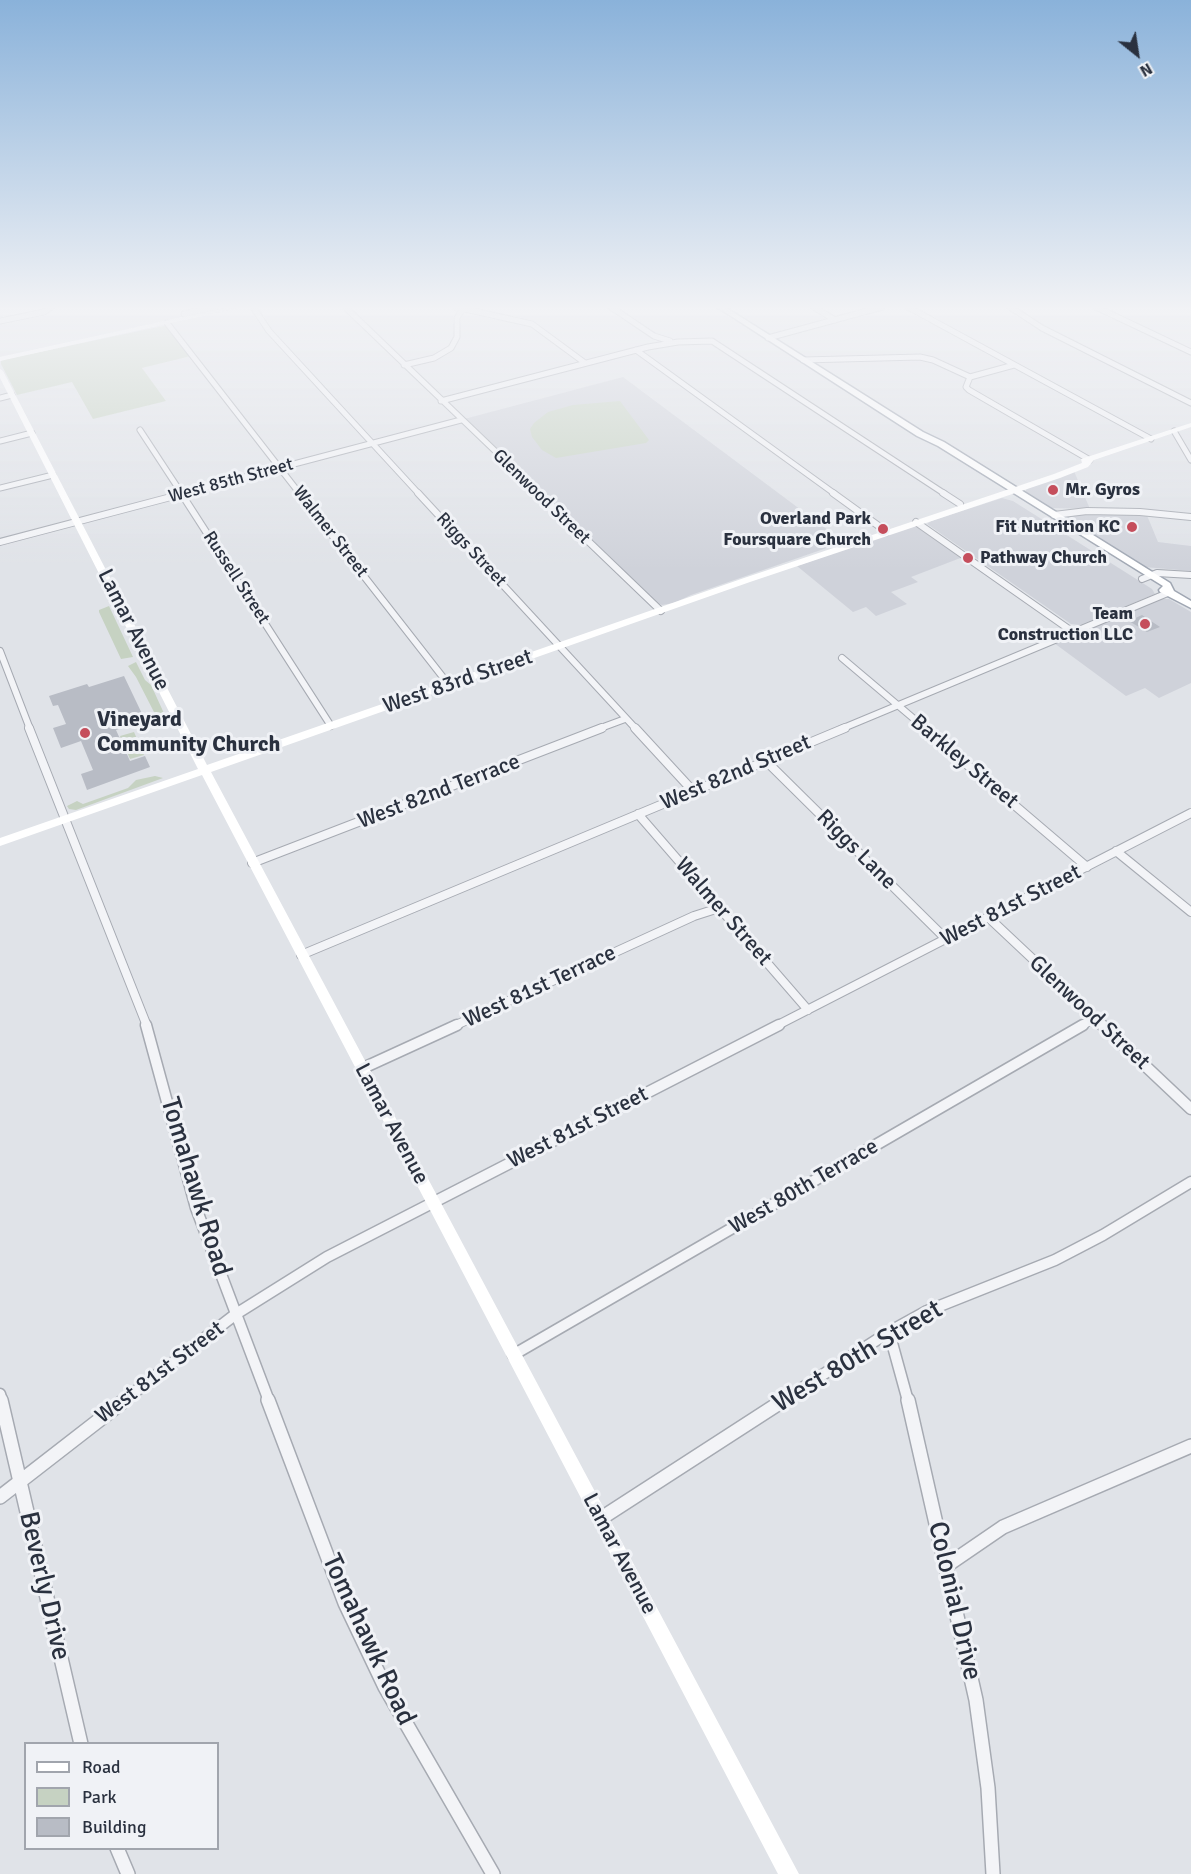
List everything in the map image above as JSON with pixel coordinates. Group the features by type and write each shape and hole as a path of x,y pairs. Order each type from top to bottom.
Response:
{"street":[{"name":"Walmer Street","path":"223,394 449,685"},
{"name":"Riggs Street","path":"327,394 693,791"},
{"name":"Glenwood Street","path":"435,394 661,611"},
{"path":"441,400 463,394"},
{"path":"697,394 887,532"},
{"path":"794,394 960,504"},
{"path":"857,394 920,434 933,447 1054,515 1146,577 1159,589 1170,592 1191,605"},
{"path":"977,394 1090,460"},
{"path":"1069,394 1151,439"},
{"path":"1174,394 1191,403"},
{"name":"Lamar Avenue","path":"6,396 32,433 252,863 789,1874"},
{"name":"West 85th Street","path":"0,542 461,420"},
{"name":"West 83rd Street","path":"0,842 916,522 960,504 1085,465 1090,460 1191,425"},
{"name":"Russell Street","path":"140,430 331,726"},
{"path":"1174,431 1191,460"},
{"path":"0,441 32,433"},
{"path":"0,488 53,475"},
{"path":"1008,490 1146,577"},
{"name":"West 83rd Street","path":"916,522 928,520 1008,490"},
{"path":"1054,515 1097,511 1157,513 1191,517"},
{"path":"916,522 1073,632"},
{"path":"1146,577 1156,573 1191,575"},
{"name":"West 82nd Street","path":"301,955 1170,592"},
{"name":"Tomahawk Road","path":"0,651 145,1020 196,1208 345,1603 385,1687 493,1874"},
{"name":"Barkley Street","path":"842,658 1087,867"},
{"name":"West 82nd Terrace","path":"252,863 626,719"},
{"name":"Riggs Lane","path":"765,761 946,939"},
{"name":"West 81st Street","path":"0,1497 236,1314 327,1257 1191,813"},
{"name":"Walmer Street","path":"638,814 808,1010"},
{"path":"1116,851 1191,912"},
{"name":"West 81st Terrace","path":"361,1069 694,916 719,908"},
{"name":"Glenwood Street","path":"988,917 1191,1109"},
{"name":"West 80th Terrace","path":"513,1355 1095,1018"},
{"name":"West 80th Street","path":"600,1519 889,1332 927,1311 1055,1260 1103,1235 1191,1182"},
{"name":"Colonial Drive","path":"889,1332 905,1385 946,1566 954,1591 982,1734 993,1874"},
{"name":"Beverly Drive","path":"0,1394 81,1742"},
{"path":"946,1566 1003,1527 1191,1446"},
{"path":"118,1850 128,1874"}],"shaded area":[{"path":"557,394 646,394 844,542 674,603 662,605 657,603 464,419"},
{"path":"1074,471 1090,509 1051,508 1025,492 1027,488"},
{"path":"1002,498 1013,501 1152,589 1155,594 1080,625 1071,624 927,524"},
{"path":"1075,513 1146,513 1158,542 1191,546 1191,571 1144,567 1067,520 1069,515"},
{"path":"914,525 963,557 911,577 918,582 891,592 907,604 876,616 866,607 853,612 797,566"},
{"path":"1160,599 1169,599 1191,612 1191,683 1159,698 1145,688 1126,696 1054,643"}],"green space":[{"path":"79,394 161,394 166,401 93,419"},
{"path":"620,401 649,440 646,443 556,458 542,450 532,437 530,429 548,412 573,405"},
{"path":"109,606 133,657 121,659 99,612"},
{"path":"136,662 145,680 151,685 168,722 155,714 128,666"},
{"path":"134,732 144,755 130,759 120,736"},
{"path":"155,776 163,778 76,810 69,809 67,806 77,801 83,804 128,788 136,780"}],"building":[{"name":"Team Construction LLC","path":"1142,615 1160,627 1147,632 1129,621"},
{"name":"Vineyard Community Church","path":"124,676 145,720 116,730 130,761 145,756 150,767 87,790 81,774 93,770 81,741 61,748 53,728 66,724 58,705 53,706 49,696 87,684 89,687"}],"place":[{"name":"Mr. Gyros","path":"1053,490"},
{"name":"Fit Nutrition KC","path":"1132,527"},
{"name":"Overland Park Foursquare Church","path":"883,529"},
{"name":"Pathway Church","path":"968,558"},
{"name":"Team Construction LLC","path":"1145,624"},
{"name":"Vineyard Community Church","path":"85,733"}]}
